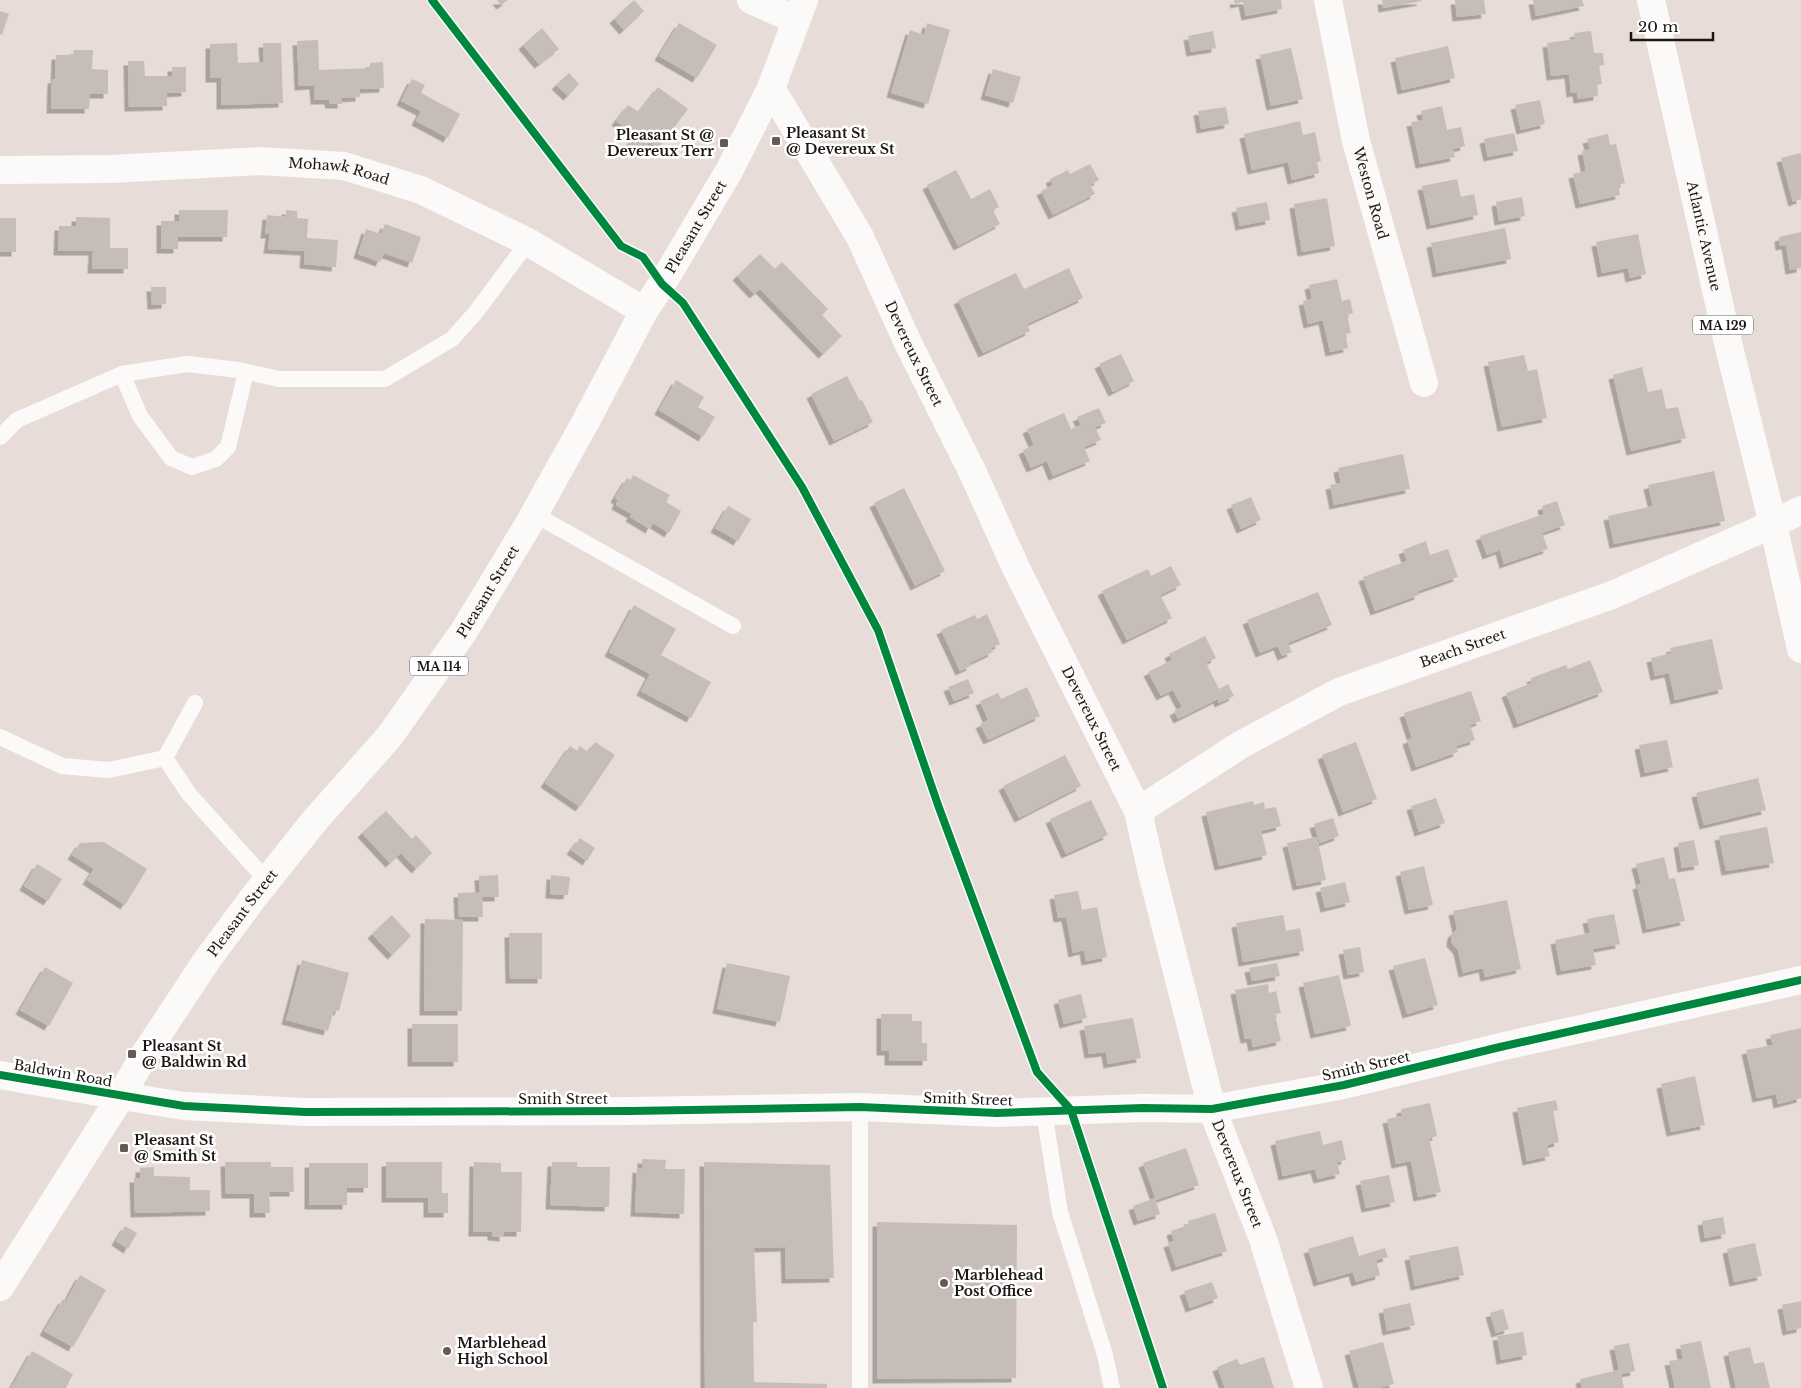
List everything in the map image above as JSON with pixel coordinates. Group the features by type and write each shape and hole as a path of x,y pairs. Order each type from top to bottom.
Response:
{"street":[{"path":"751,0 800,10"},
{"name":"Weston Road","path":"1328,0 1356,141 1424,383"},
{"name":"Atlantic Avenue","path":"1651,0 1725,334 1773,524 1801,649"},
{"name":"Pleasant Street","path":"0,1287 121,1096 145,1054 207,960 316,819 389,737 464,631 534,514 644,311 729,171 771,88 800,10"},
{"name":"Devereux Street","path":"771,88 860,238 908,344 973,473 1016,568 1138,811 1212,1109 1262,1238 1309,1388"},
{"name":"Mohawk Road","path":"0,170 111,169 259,160 344,166 421,190 528,242 644,311"},
{"name":"Beach Street","path":"1138,811 1242,744 1339,692 1612,595 1801,510"},
{"name":"Smith Street","path":"121,1096 184,1106 306,1112 630,1111 860,1107 997,1114 1134,1108 1212,1109 1344,1085 1500,1047 1801,980"},
{"name":"Baldwin Road","path":"0,1075 121,1096"}],"lane":[{"path":"0,437 17,420 122,374 187,364 246,372 279,379 385,379 452,338 476,312 528,242"},
{"path":"122,374 140,416 171,458 192,467 216,459 228,447 246,372"},
{"path":"534,514 733,626"},
{"path":"0,737 62,766 109,770 165,758 195,702"},
{"path":"165,758 189,794 267,881"},
{"path":"860,1107 860,1388"},
{"path":"1044,1112 1060,1212 1105,1356 1112,1388"}],"building":[{"path":"497,0 508,0 501,5"},
{"path":"634,0 644,11 624,30 614,19"},
{"path":"1234,0 1281,0 1282,9 1246,16 1243,2 1235,4"},
{"path":"1382,0 1421,0 1422,1 1383,8"},
{"path":"1455,0 1484,0 1486,14 1457,17"},
{"path":"1533,0 1582,0 1584,6 1536,16"},
{"path":"0,11 9,14 2,35 0,34"},
{"path":"679,23 717,45 697,78 659,56"},
{"path":"927,23 950,30 928,104 891,93 910,30 924,35"},
{"path":"542,28 559,49 539,64 523,45"},
{"path":"1213,31 1216,48 1191,52 1188,36"},
{"path":"1591,31 1594,53 1603,53 1604,65 1599,66 1602,84 1597,85 1598,96 1578,99 1577,92 1571,93 1569,74 1551,76 1547,43 1575,39 1574,33"},
{"path":"318,40 319,70 370,68 370,63 383,62 384,88 360,89 360,97 342,98 342,104 330,104 329,100 315,100 314,85 299,86 297,41"},
{"path":"237,43 238,63 264,62 263,43 281,43 283,103 221,105 221,78 210,78 210,44"},
{"path":"1448,46 1455,78 1402,90 1395,58"},
{"path":"1291,48 1303,99 1271,106 1260,55"},
{"path":"74,50 93,50 92,69 108,70 108,94 90,94 89,109 51,109 52,79 55,79 56,55 73,55"},
{"path":"128,61 144,61 145,76 172,76 172,67 186,67 186,92 167,93 167,106 129,107"},
{"path":"993,69 1021,77 1013,103 985,95"},
{"path":"569,73 579,84 568,96 556,85"},
{"path":"412,79 425,85 421,93 460,114 448,138 416,121 421,111 401,101"},
{"path":"658,87 688,109 658,149 649,142 641,153 629,144 635,135 616,121 628,105 639,112"},
{"path":"1540,100 1545,124 1521,130 1515,105"},
{"path":"1442,106 1447,130 1461,127 1465,146 1453,149 1455,157 1420,164 1411,122 1423,120 1421,111"},
{"path":"1226,107 1229,124 1201,129 1198,111"},
{"path":"1300,121 1303,135 1315,132 1321,161 1317,162 1319,173 1292,180 1288,162 1252,170 1244,134"},
{"path":"1514,133 1518,151 1488,157 1484,139"},
{"path":"1608,134 1610,145 1616,144 1625,183 1618,185 1620,195 1580,204 1573,174 1586,171 1582,151 1590,149 1587,139"},
{"path":"1801,153 1801,199 1793,202 1781,158"},
{"path":"1090,164 1099,180 1090,185 1095,194 1053,215 1041,191 1053,185 1050,179 1068,170 1070,174"},
{"path":"956,170 971,199 990,189 999,207 993,210 1000,224 958,246 927,185"},
{"path":"1457,179 1461,197 1474,194 1478,215 1431,225 1422,186"},
{"path":"1522,197 1525,216 1499,221 1496,202"},
{"path":"1327,198 1335,246 1302,252 1294,204"},
{"path":"1267,202 1270,220 1240,226 1236,208"},
{"path":"179,210 228,210 227,237 178,237 178,249 161,249 161,221 179,221"},
{"path":"286,210 297,211 297,218 308,219 307,238 338,240 336,267 304,264 305,251 268,249 270,234 265,234 267,215 286,217"},
{"path":"76,217 110,218 110,248 128,248 128,269 92,269 93,251 58,251 59,226 76,226"},
{"path":"0,218 16,218 16,252 0,252"},
{"path":"385,224 421,237 412,263 384,253 380,262 358,254 366,229 381,234"},
{"path":"1505,228 1511,259 1437,273 1431,243"},
{"path":"1801,232 1801,268 1790,270 1786,245 1780,246 1779,237"},
{"path":"1638,234 1646,274 1630,278 1628,268 1602,273 1596,242"},
{"path":"760,254 775,269 782,262 828,309 822,315 842,336 823,354 760,289 754,294 737,276"},
{"path":"1069,268 1083,298 1027,324 1030,331 983,353 958,300 1016,273 1024,289"},
{"path":"1337,279 1342,301 1350,299 1353,313 1347,315 1351,333 1345,334 1348,348 1330,352 1323,320 1308,324 1303,301 1312,299 1309,285"},
{"path":"151,287 166,287 166,304 152,305"},
{"path":"1121,354 1134,381 1113,392 1099,364"},
{"path":"1524,355 1528,371 1537,369 1547,418 1502,427 1488,362"},
{"path":"1642,367 1648,392 1662,389 1666,409 1678,407 1686,438 1631,451 1613,375"},
{"path":"847,376 873,422 834,441 811,394"},
{"path":"676,380 704,397 698,407 715,417 703,437 659,410"},
{"path":"1099,408 1106,423 1095,427 1101,440 1084,447 1090,461 1053,476 1047,461 1031,468 1023,450 1034,445 1027,429 1064,413 1071,429 1081,425 1077,417"},
{"path":"1403,454 1410,489 1334,505 1330,485 1341,483 1338,468"},
{"path":"1714,471 1725,521 1614,544 1608,516 1653,506 1648,485"},
{"path":"633,475 670,495 666,502 681,511 669,533 653,523 650,529 630,517 632,514 616,505 618,500 615,498 627,478 631,480"},
{"path":"904,488 945,571 915,586 874,503"},
{"path":"1251,497 1261,520 1241,529 1231,505"},
{"path":"1557,501 1565,525 1542,533 1548,549 1504,564 1500,550 1487,555 1480,536 1544,514 1542,506"},
{"path":"728,506 751,519 738,541 715,528"},
{"path":"1426,541 1430,555 1448,549 1458,577 1418,591 1419,595 1375,611 1363,577 1407,561 1403,550"},
{"path":"1171,566 1181,585 1160,595 1172,618 1127,640 1102,591 1148,569 1151,576"},
{"path":"1318,592 1332,625 1288,643 1292,652 1282,656 1278,646 1260,653 1247,620"},
{"path":"634,605 676,629 661,655 711,682 691,718 641,691 650,674 609,652"},
{"path":"987,614 1000,644 991,648 993,652 970,663 971,666 960,671 941,630 975,615 977,619"},
{"path":"1205,636 1216,658 1206,663 1219,689 1228,684 1234,696 1219,703 1218,699 1178,719 1174,711 1182,707 1173,690 1161,696 1148,672 1172,660 1169,654"},
{"path":"1712,639 1723,689 1675,700 1669,673 1655,676 1651,658 1672,653 1670,648"},
{"path":"1590,660 1603,692 1518,724 1506,693 1532,683 1531,678 1566,665 1568,669"},
{"path":"968,679 974,693 954,701 948,687"},
{"path":"1027,687 1040,716 988,740 980,724 988,720 980,701 998,693 1001,699"},
{"path":"1471,691 1481,721 1470,725 1475,740 1456,746 1458,752 1416,767 1407,740 1412,738 1404,713"},
{"path":"1667,740 1673,767 1645,773 1639,745"},
{"path":"595,742 615,755 580,807 545,783 570,746 577,751 580,746 588,752"},
{"path":"1356,742 1377,799 1343,812 1322,755"},
{"path":"1065,755 1081,786 1019,818 1003,786"},
{"path":"1758,778 1766,810 1704,825 1696,793"},
{"path":"1436,798 1445,823 1419,832 1411,806"},
{"path":"1091,800 1108,835 1066,854 1050,819"},
{"path":"1253,801 1254,805 1264,802 1265,809 1276,807 1281,826 1261,831 1267,855 1219,866 1206,812"},
{"path":"386,811 412,839 416,835 432,853 416,869 401,853 390,863 362,833"},
{"path":"1333,818 1339,836 1320,843 1314,824"},
{"path":"1767,827 1774,863 1726,871 1719,836"},
{"path":"1317,837 1326,880 1297,886 1287,843"},
{"path":"580,838 595,848 587,861 571,850"},
{"path":"1694,840 1699,865 1682,868 1678,843"},
{"path":"104,842 147,869 125,905 87,880 94,869 72,855 80,843"},
{"path":"1664,857 1669,879 1675,878 1685,921 1647,929 1637,885 1641,884 1636,864"},
{"path":"37,864 62,879 48,901 24,886"},
{"path":"1424,866 1433,905 1409,910 1400,872"},
{"path":"498,875 499,897 482,897 483,917 459,917 458,893 480,892 479,876"},
{"path":"551,875 570,877 568,895 550,894"},
{"path":"1345,882 1350,902 1325,908 1320,888"},
{"path":"1078,891 1082,910 1097,907 1107,957 1086,961 1084,950 1073,953 1066,917 1058,918 1054,895"},
{"path":"1507,900 1521,969 1485,977 1483,968 1463,973 1458,950 1451,942 1452,934 1457,929 1453,911"},
{"path":"1614,914 1620,944 1593,949 1596,965 1561,971 1555,940 1590,933 1587,919"},
{"path":"392,915 411,936 392,955 372,934"},
{"path":"1283,915 1286,931 1300,928 1304,951 1243,962 1236,923"},
{"path":"425,919 463,920 462,1011 424,1011"},
{"path":"509,933 542,933 542,979 510,979"},
{"path":"1360,947 1364,972 1348,975 1343,950"},
{"path":"1425,958 1438,1005 1407,1014 1393,966"},
{"path":"302,960 349,973 339,1011 334,1010 328,1031 286,1020"},
{"path":"727,963 790,976 780,1022 717,1009"},
{"path":"1277,963 1280,976 1252,981 1249,968"},
{"path":"45,967 73,983 49,1026 20,1010"},
{"path":"1339,975 1351,1026 1315,1034 1303,983"},
{"path":"1268,984 1269,993 1276,991 1281,1013 1275,1014 1281,1041 1253,1047 1251,1038 1245,1039 1235,990"},
{"path":"1081,994 1087,1018 1064,1024 1058,1000"},
{"path":"881,1014 912,1014 912,1021 922,1021 922,1043 927,1043 927,1061 889,1061 889,1051 881,1051"},
{"path":"1133,1018 1141,1058 1108,1064 1106,1052 1089,1054 1084,1026"},
{"path":"412,1024 458,1024 458,1062 412,1062"},
{"path":"1801,1028 1801,1098 1778,1104 1776,1094 1757,1098 1746,1050 1773,1045 1770,1035"},
{"path":"1695,1076 1705,1125 1671,1132 1661,1084"},
{"path":"1556,1100 1558,1110 1553,1111 1559,1142 1547,1145 1550,1156 1527,1161 1517,1108"},
{"path":"1430,1103 1437,1136 1429,1138 1441,1192 1418,1197 1411,1161 1396,1164 1387,1119 1402,1116 1401,1109"},
{"path":"1320,1131 1323,1145 1342,1140 1346,1160 1337,1162 1340,1174 1318,1179 1315,1169 1283,1176 1275,1141"},
{"path":"1186,1148 1199,1185 1156,1200 1143,1163"},
{"path":"642,1159 666,1160 665,1169 685,1169 684,1214 635,1212 637,1168 642,1169"},
{"path":"225,1162 271,1162 271,1167 293,1167 294,1192 269,1192 270,1213 254,1213 254,1194 226,1194"},
{"path":"386,1162 442,1162 442,1193 448,1193 448,1213 428,1213 428,1198 386,1198"},
{"path":"474,1162 501,1163 501,1172 522,1172 521,1232 504,1232 504,1237 492,1236 492,1232 473,1232"},
{"path":"552,1162 577,1162 577,1167 610,1167 609,1207 550,1205"},
{"path":"704,1162 830,1165 834,1278 786,1279 785,1247 754,1248 757,1322 753,1322 754,1382 827,1384 827,1388 705,1388"},
{"path":"309,1163 368,1163 368,1188 347,1188 347,1205 309,1205"},
{"path":"154,1167 154,1176 190,1177 190,1190 210,1190 210,1211 135,1213 134,1178 140,1178 140,1168"},
{"path":"1389,1175 1395,1202 1366,1208 1360,1181"},
{"path":"1155,1198 1160,1214 1138,1221 1133,1206"},
{"path":"1215,1213 1227,1251 1176,1267 1168,1243 1174,1241 1171,1231 1189,1225 1188,1221"},
{"path":"1723,1217 1726,1234 1705,1238 1702,1221"},
{"path":"877,1222 1017,1225 1016,1378 877,1379"},
{"path":"125,1226 137,1233 128,1249 116,1241"},
{"path":"1353,1236 1359,1256 1385,1248 1388,1257 1376,1260 1380,1275 1356,1282 1353,1272 1318,1282 1308,1249"},
{"path":"1755,1243 1762,1276 1734,1282 1727,1249"},
{"path":"1458,1246 1464,1275 1415,1286 1409,1256"},
{"path":"80,1275 106,1290 73,1347 44,1331 63,1299 66,1301"},
{"path":"1212,1282 1218,1298 1190,1308 1184,1291"},
{"path":"1801,1301 1801,1328 1787,1331 1782,1305"},
{"path":"1410,1303 1415,1325 1387,1331 1383,1309"},
{"path":"1503,1309 1509,1329 1496,1333 1490,1313"},
{"path":"1523,1332 1527,1355 1501,1360 1497,1336"},
{"path":"1701,1341 1711,1388 1675,1388 1669,1361 1683,1359 1680,1345"},
{"path":"1383,1342 1394,1384 1378,1388 1359,1388 1349,1351"},
{"path":"1629,1343 1635,1371 1621,1374 1624,1388 1582,1388 1580,1379 1619,1370 1614,1346"},
{"path":"1750,1347 1754,1364 1764,1362 1770,1388 1736,1388 1728,1352"},
{"path":"32,1351 73,1374 66,1388 11,1388"},
{"path":"1264,1357 1274,1388 1225,1388 1217,1367 1237,1359 1240,1365"}],"cycle path":[{"path":"432,0 621,246 643,257 662,284 683,303 802,487 878,630 938,805 1037,1072 1071,1110 1163,1388"},
{"path":"0,1075 184,1106 306,1112 630,1111 860,1107 997,1113 1143,1108 1212,1109 1344,1085 1500,1047 1801,980"}],"place":[{"name":"Pleasant St @ Devereux St","path":"776,141"},
{"name":"Pleasant St @ Devereux Terr","path":"724,143"},
{"name":"Pleasant St @ Baldwin Rd","path":"132,1054"},
{"name":"Pleasant St @ Smith St","path":"124,1148"},
{"name":"Marblehead Post Office","path":"944,1283"},
{"name":"Marblehead High School","path":"447,1351"}]}
